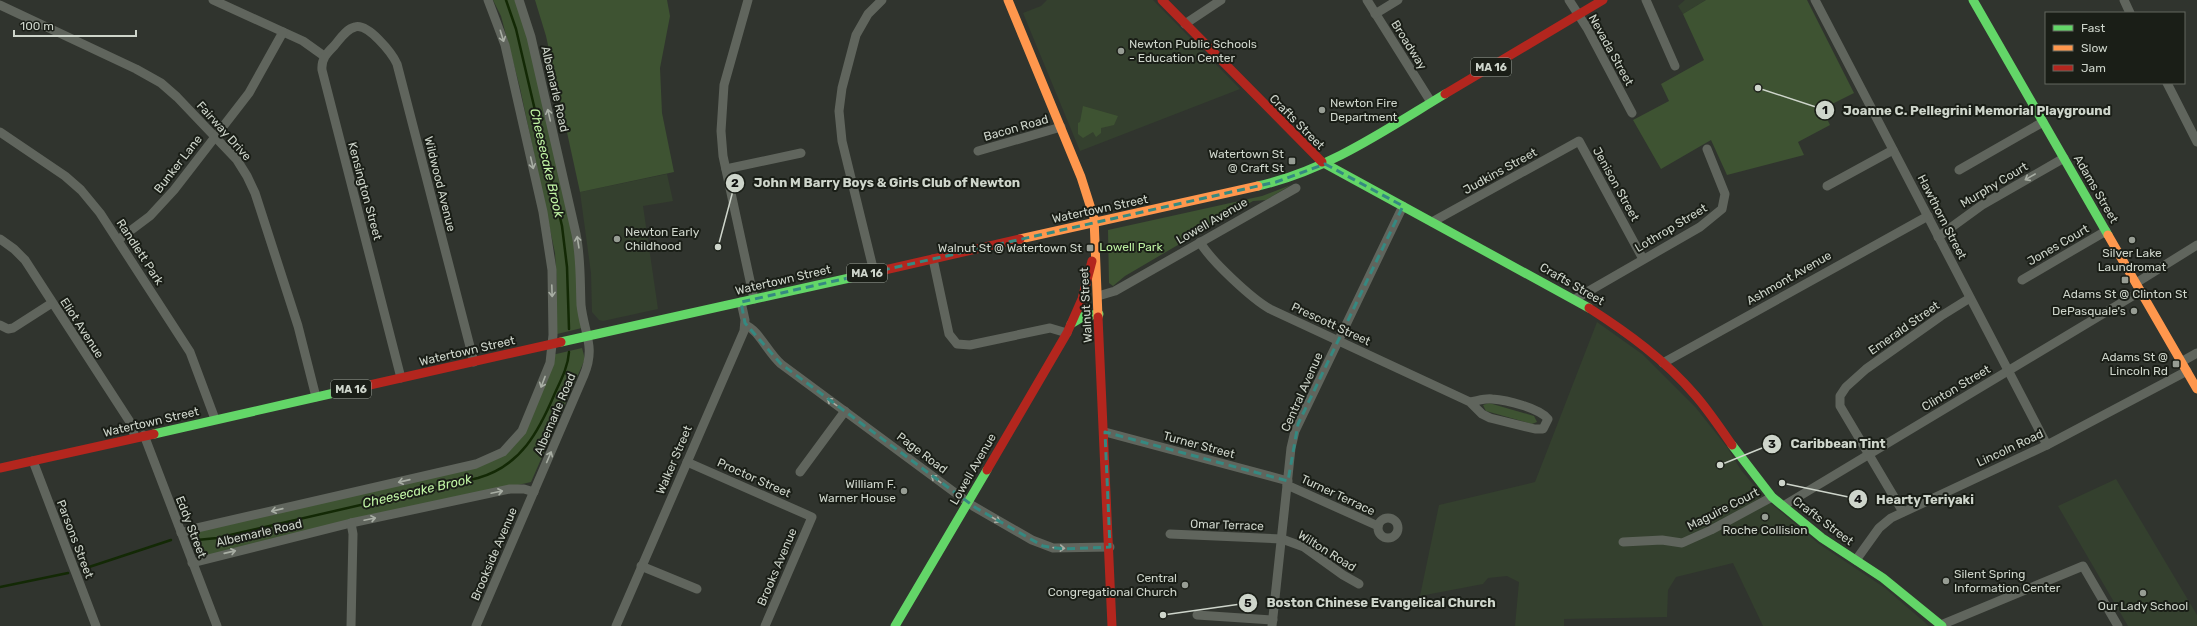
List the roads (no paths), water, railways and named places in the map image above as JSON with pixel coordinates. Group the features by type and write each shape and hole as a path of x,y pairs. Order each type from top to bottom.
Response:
{"main road":[{"name":"Walnut Street","path":"1008,0 1084,183 1094,223 1105,432 1112,626"},
{"name":"Crafts Street","path":"1162,0 1312,155 1325,164 1575,299 1631,335 1663,363 1710,413 1772,497 1822,538 1887,581 1941,626"},
{"name":"Watertown Street","path":"0,468 1276,182 1325,164 1604,0"},
{"name":"Adams Street","path":"1973,0 2197,389"},
{"name":"Lowell Avenue","path":"895,626 1071,324 1084,295 1096,247"},
{"path":"1071,324 1084,316 1099,314"}],"street":[{"path":"213,0 308,44 324,56"},
{"name":"Albemarle Road","path":"181,533 204,526 466,467 495,457 514,442 527,423 549,367 553,344 552,270 543,212 505,45 488,0"},
{"name":"Albemarle Road","path":"192,562 351,523 510,489 524,489 534,492 587,369 591,353 582,305 580,264 576,234 531,37 519,0"},
{"path":"748,0 723,91 721,137 726,170 754,299"},
{"path":"874,272 841,136 839,110 842,88 856,35 868,14 882,0"},
{"path":"1185,24 1221,0"},
{"name":"Broadway","path":"1366,0 1431,102"},
{"path":"1375,14 1398,0"},
{"name":"Nevada Street","path":"1568,0 1578,15 1632,113"},
{"path":"1646,0 1675,66"},
{"name":"Hawthorn Street","path":"1815,0 2046,445"},
{"path":"2124,0 2130,12"},
{"name":"Fairway Drive","path":"0,5 155,80 172,92 215,136 240,165 253,187 298,326 316,397"},
{"name":"Wildwood Avenue","path":"324,56 347,31 360,26 370,31 391,54 397,64 474,362"},
{"name":"Bunker Lane","path":"118,240 146,220 164,201 249,93 283,32"},
{"name":"Kensington Street","path":"324,56 321,64 322,72 401,378"},
{"path":"2167,84 2197,142"},
{"path":"1959,170 2043,122"},
{"name":"Bacon Road","path":"978,151 1061,127"},
{"name":"Randlett Park","path":"0,132 74,183 92,203 118,240 190,352 216,419"},
{"name":"Judkins Street","path":"1432,222 1579,141"},
{"name":"Jenison Street","path":"1579,141 1643,259"},
{"name":"Lothrop Street","path":"1575,299 1700,227 1722,208 1725,194 1707,149"},
{"path":"1827,186 1894,150"},
{"path":"726,170 801,153"},
{"name":"Murphy Court","path":"1938,237 1982,205 2064,158"},
{"name":"Lowell Avenue","path":"1098,296 1115,291 1296,188"},
{"name":"Central Avenue","path":"1272,623 1293,439 1298,424 1404,206"},
{"name":"Ashmont Avenue","path":"1663,363 1928,216"},
{"name":"Jones Court","path":"2022,280 2106,231"},
{"name":"Eliot Avenue","path":"0,239 23,257 140,436"},
{"name":"Prescott Street","path":"1200,242 1209,254 1257,300 1470,402 1482,414 1490,418 1536,429 1543,428 1548,420 1542,412 1507,402 1492,399 1470,402"},
{"name":"Clinton Street","path":"1783,506 2008,371 2138,287 2197,245"},
{"path":"933,259 948,331 951,338 957,344 970,345 1050,328 1066,333"},
{"name":"Emerald Street","path":"1903,512 1840,406 1840,396 1846,387 1854,380 1908,338 1970,298"},
{"path":"741,302 745,325"},
{"path":"0,325 8,329 13,328 52,303"},
{"name":"Page Road","path":"745,325 754,330 767,351 776,360 968,502 1042,546 1063,549 1110,547"},
{"name":"Walker Street","path":"616,626 745,325"},
{"path":"2181,362 2197,353"},
{"name":"Lincoln Road","path":"1856,560 1879,528 1903,512 2046,445 2186,371"},
{"path":"800,472 845,411"},
{"name":"Turner Street","path":"1105,432 1288,483"},
{"name":"Eddy Street","path":"140,436 181,533 217,626"},
{"name":"Parsons Street","path":"33,461 96,626"},
{"name":"Proctor Street","path":"687,462 812,517"},
{"name":"Turner Terrace","path":"1288,483 1378,526"},
{"name":"Brookside Avenue","path":"476,626 534,492"},
{"name":"Maguire Court","path":"1623,542 1662,540 1682,543 1711,530 1772,497"},
{"name":"Brooks Avenue","path":"765,626 812,517"},
{"path":"351,523 353,534 351,626"},
{"name":"Omar Terrace","path":"1170,534 1282,539"},
{"name":"Wilton Road","path":"1282,539 1304,547 1343,575 1359,584"},
{"path":"641,566 697,589"},
{"path":"1941,626 2083,566 2118,626"},
{"path":"1197,615 1272,623"}],"waterway":[{"name":"Cheesecake Brook","path":"506,0 516,29 562,226 567,267 569,329"},
{"name":"Cheesecake Brook","path":"197,540 217,538 478,478 493,472 506,465 517,456 535,433 562,378 566,368 569,352"},
{"name":"Cheesecake Brook","path":"83,569 171,540"},
{"name":"Cheesecake Brook","path":"0,587 68,573"}],"place":[{"name":"Newton Public Schools - Education Center","path":"1121,51"},
{"name":"Joanne C. Pellegrini Memorial Playground","path":"1758,88"},
{"name":"Newton Fire Department","path":"1322,110"},
{"name":"Watertown St @ Craft St","path":"1292,161"},
{"name":"Newton Early Childhood","path":"617,239"},
{"name":"Silver Lake Laundromat","path":"2132,240"},
{"name":"John M Barry Boys & Girls Club of Newton","path":"718,247"},
{"name":"Walnut St @ Watertown St","path":"1090,248"},
{"name":"Adams St @ Clinton St","path":"2125,280"},
{"name":"DePasquale's","path":"2134,311"},
{"name":"Adams St @ Lincoln Rd","path":"2176,364"},
{"name":"Caribbean Tint","path":"1720,465"},
{"name":"Hearty Teriyaki","path":"1782,483"},
{"name":"William F. Warner House","path":"904,491"},
{"name":"Roche Collision","path":"1765,517"},
{"name":"Silent Spring Information Center","path":"1946,581"},
{"name":"Central Congregational Church","path":"1185,585"},
{"name":"Our Lady School","path":"2143,593"},
{"name":"Boston Chinese Evangelical Church","path":"1163,615"}],"park label":[{"name":"Lowell Park","path":"1131,247"}]}
